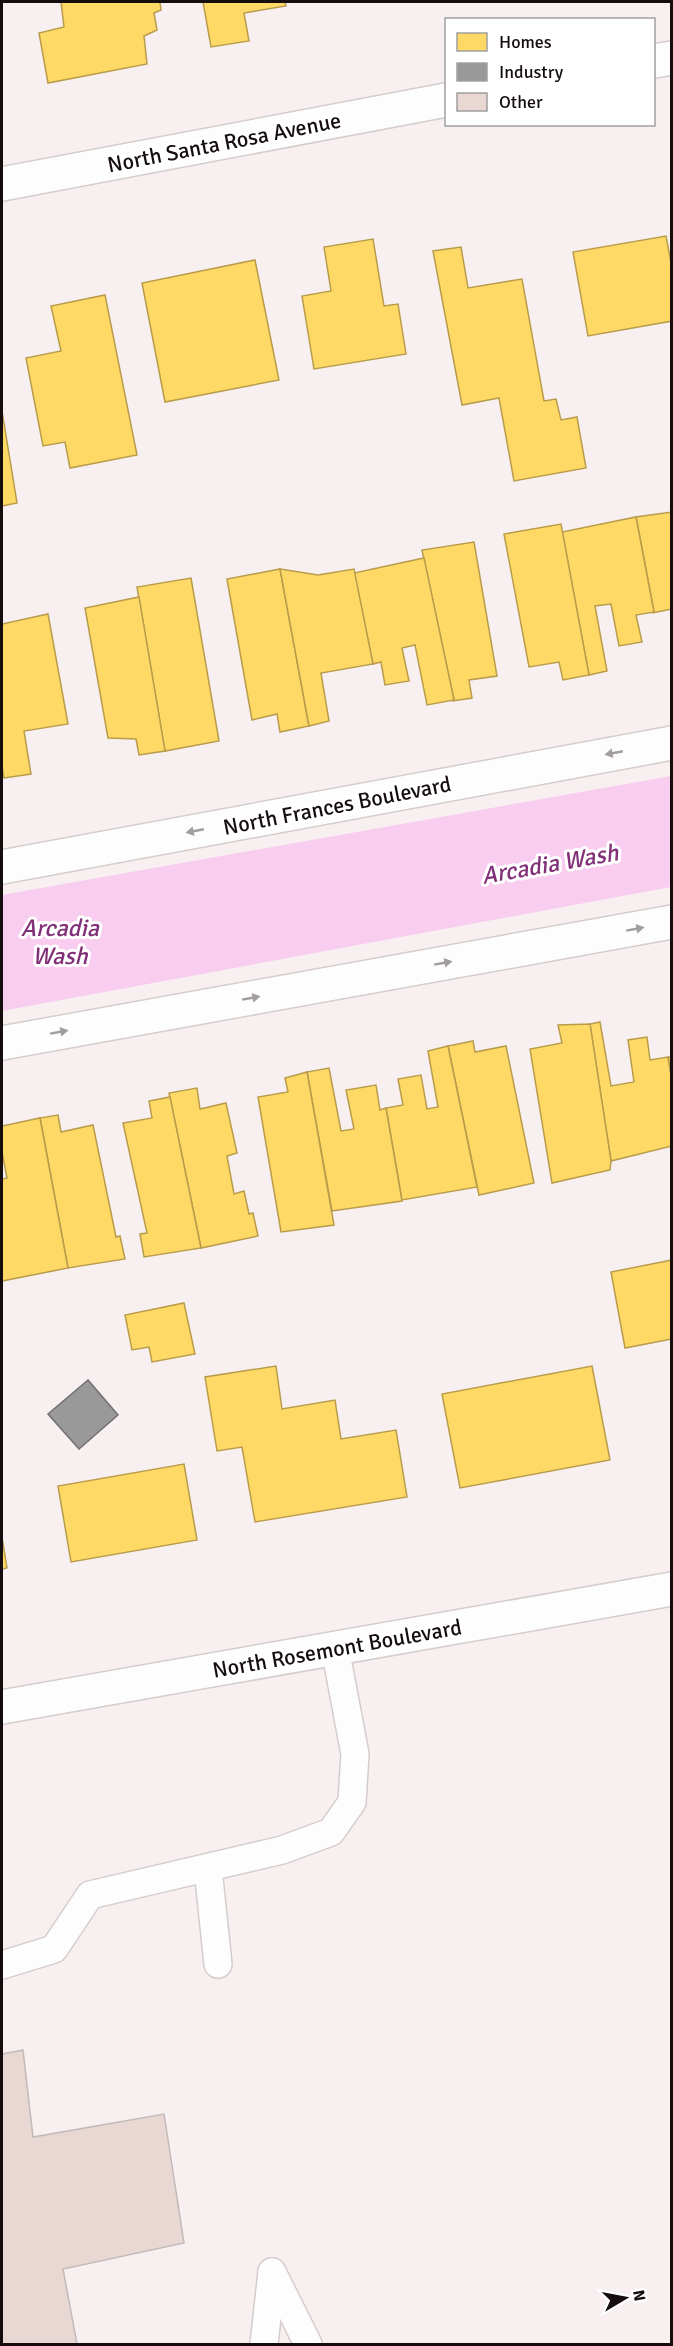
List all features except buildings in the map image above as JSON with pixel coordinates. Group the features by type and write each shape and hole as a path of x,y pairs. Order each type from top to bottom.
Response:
{"street":[{"path":"655,61 672,58"},
{"name":"North Santa Rosa Avenue","path":"2,184 445,100"},
{"name":"North Frances Boulevard","path":"2,867 672,742"},
{"path":"2,1043 672,922"},
{"name":"North Rosemont Boulevard","path":"2,1707 672,1589"}],"lane":[{"path":"2,1965 54,1949 90,1895 282,1850 331,1832 352,1802 355,1754 335,1648"},
{"path":"208,1869 218,1964"},
{"path":"264,2344 272,2272 308,2344"}],"water":[{"name":"Arcadia Wash","path":"671,776 671,887 2,1011 2,895"}]}
